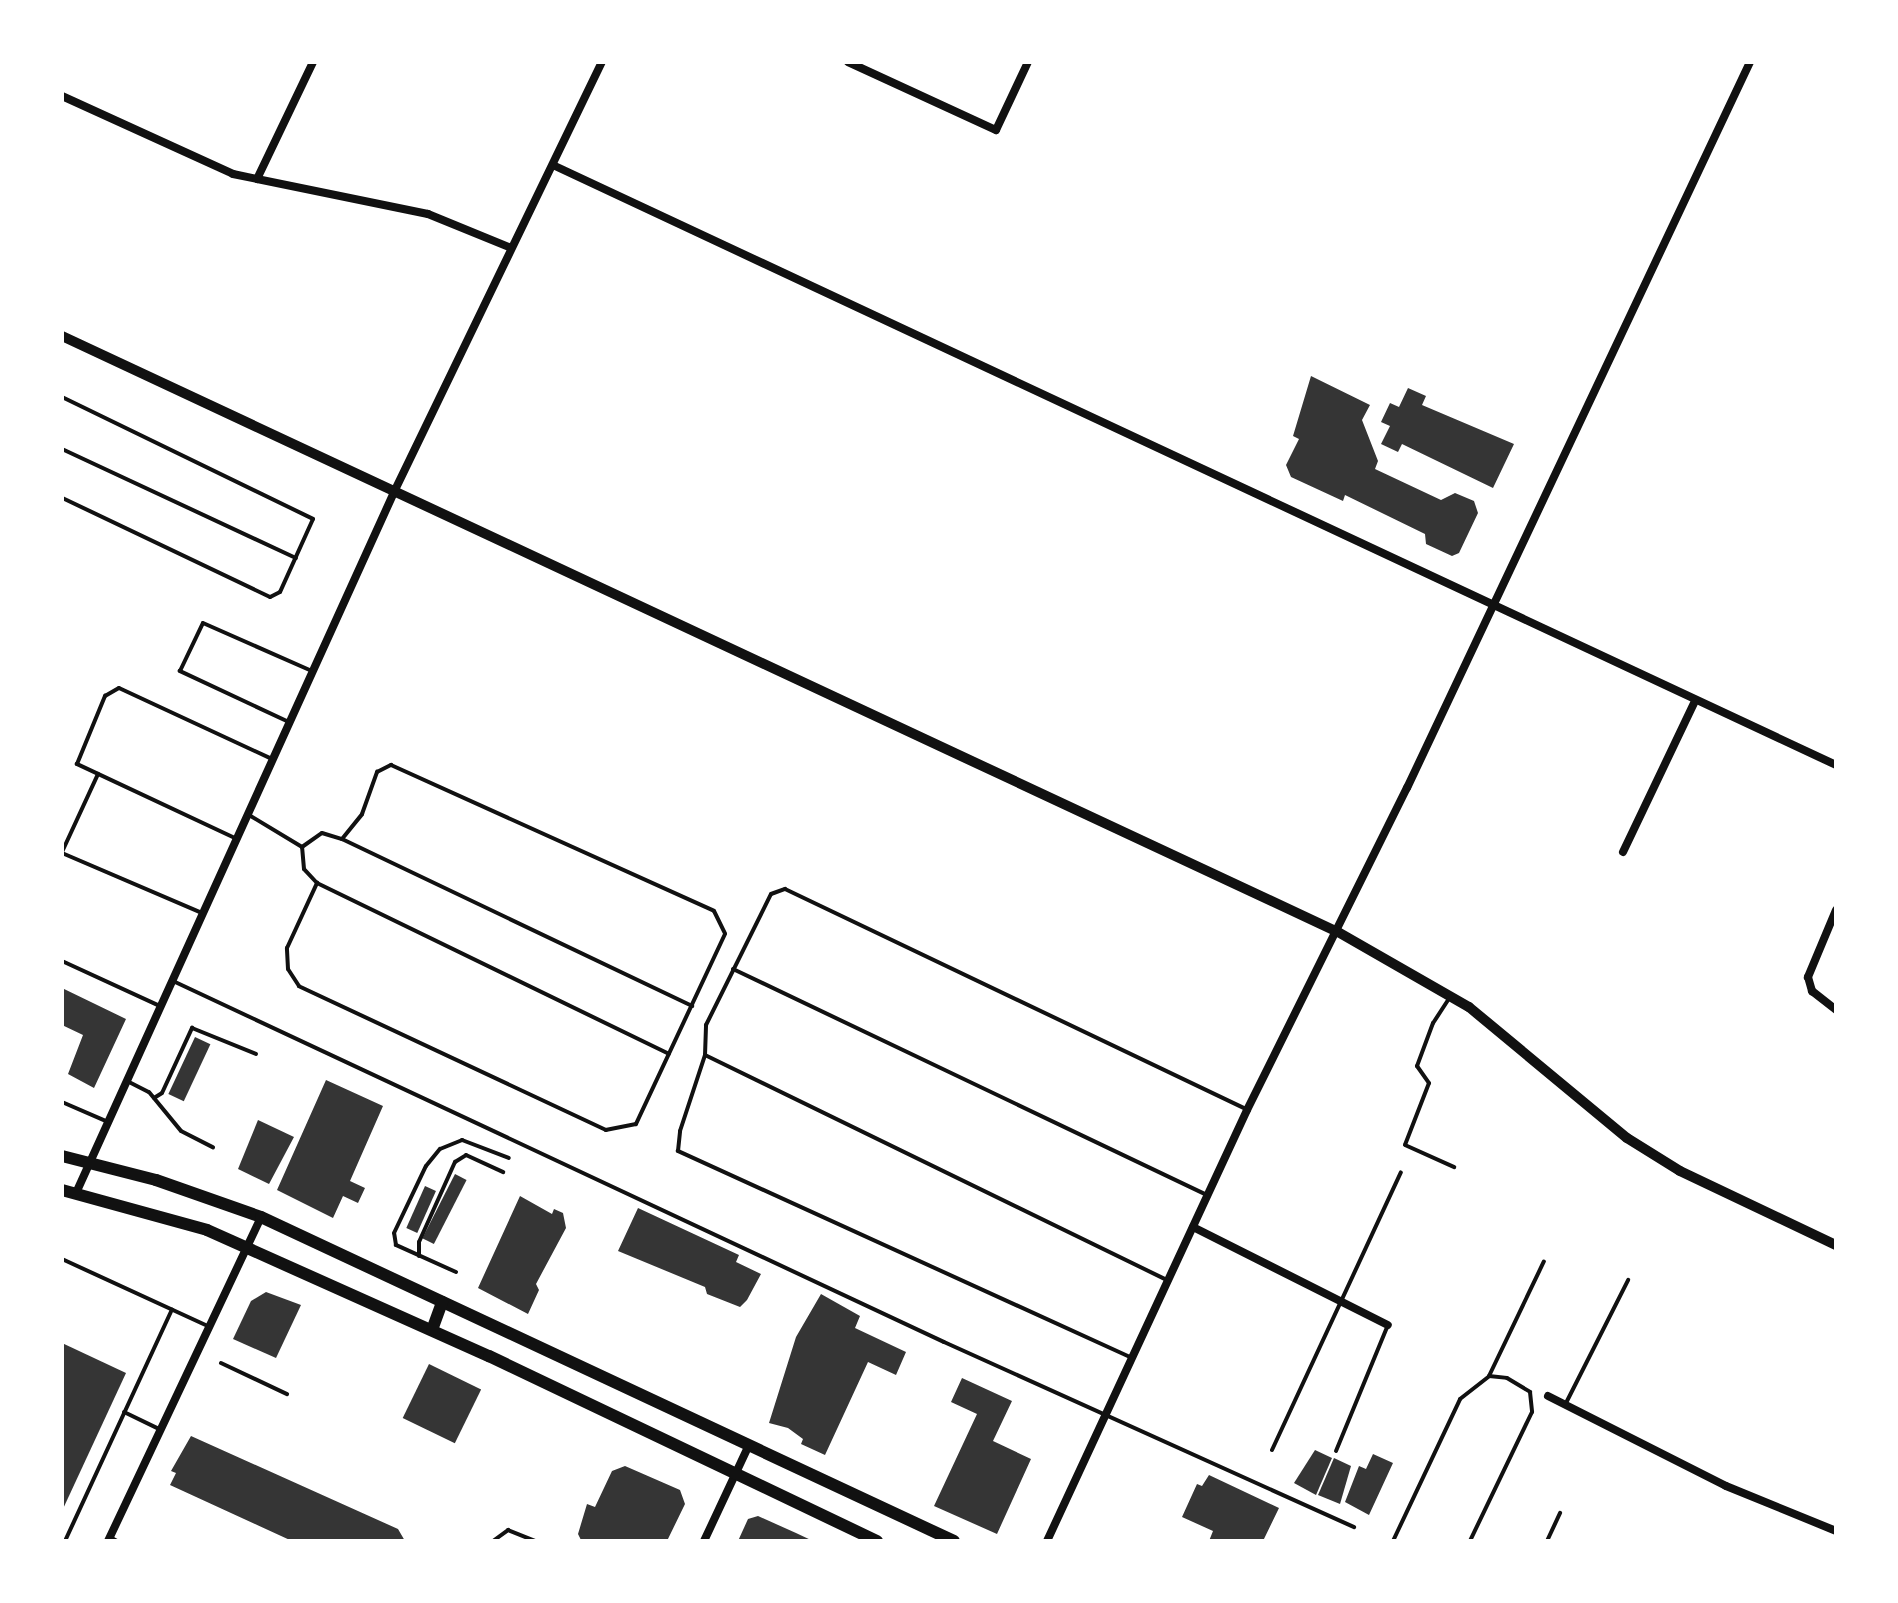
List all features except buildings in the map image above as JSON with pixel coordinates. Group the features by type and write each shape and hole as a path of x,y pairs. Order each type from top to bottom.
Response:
{"main road":[{"path":"62,1156 217,1199 261,1217 954,1541"},
{"path":"62,1190 140,1209 246,1248 432,1330 734,1476 877,1541"},
{"path":"432,1330 442,1302"}],"street":[{"path":"257,179 313,62"},
{"path":"76,1193 395,490 509,247 555,166 602,62"},
{"path":"848,62 996,130 1028,62"},
{"path":"1047,1541 1247,1110 1338,932 1495,605 1750,62"},
{"path":"62,96 192,157 257,179 428,214 509,247"},
{"path":"555,166 1836,765"},
{"path":"62,336 1338,932 1451,995 1627,1138 1680,1171 1836,1245"},
{"path":"1623,852 1695,701"},
{"path":"1836,910 1811,965 1812,991 1836,1010"},
{"path":"112,1540 261,1217"},
{"path":"1193,1227 1388,1325"},
{"path":"1548,1396 1726,1486 1836,1531"},
{"path":"704,1541 749,1445"}],"lane":[{"path":"62,397 313,519 280,592 270,597 62,498"},
{"path":"62,449 296,558"},
{"path":"291,723 180,671 203,623 314,672"},
{"path":"237,839 77,764 105,696 119,688 274,760"},
{"path":"317,883 287,948 288,969 299,986 606,1130 636,1124 725,934 714,911 391,765 377,772 362,814 342,839"},
{"path":"98,774 62,852 204,914"},
{"path":"249,815 302,847"},
{"path":"302,847 322,833 342,839 692,1006"},
{"path":"302,847 304,869 317,883 669,1054"},
{"path":"1132,1358 678,1151 680,1131 705,1055 706,1025 771,894 785,889 1247,1110"},
{"path":"62,961 162,1007"},
{"path":"733,968 1208,1195"},
{"path":"173,981 1354,1527"},
{"path":"1451,995 1433,1023 1417,1066 1429,1083 1405,1145 1454,1167"},
{"path":"154,1098 162,1093 192,1028 256,1054"},
{"path":"705,1055 1167,1280"},
{"path":"129,1082 154,1098 181,1131 213,1147"},
{"path":"62,1102 110,1123"},
{"path":"456,1272 396,1245 394,1233 432,1157 462,1140 509,1158"},
{"path":"419,1256 419,1242 455,1162 466,1155 503,1172"},
{"path":"1272,1450 1401,1172"},
{"path":"62,1259 210,1327"},
{"path":"1393,1541 1460,1399 1489,1376 1544,1261"},
{"path":"1566,1403 1628,1280"},
{"path":"65,1541 172,1309"},
{"path":"1336,1451 1388,1325"},
{"path":"221,1363 287,1394"},
{"path":"1470,1541 1533,1401 1523,1385 1489,1376"},
{"path":"124,1412 161,1430"},
{"path":"1547,1541 1560,1513"},
{"path":"493,1541 508,1530 535,1541"}]}
